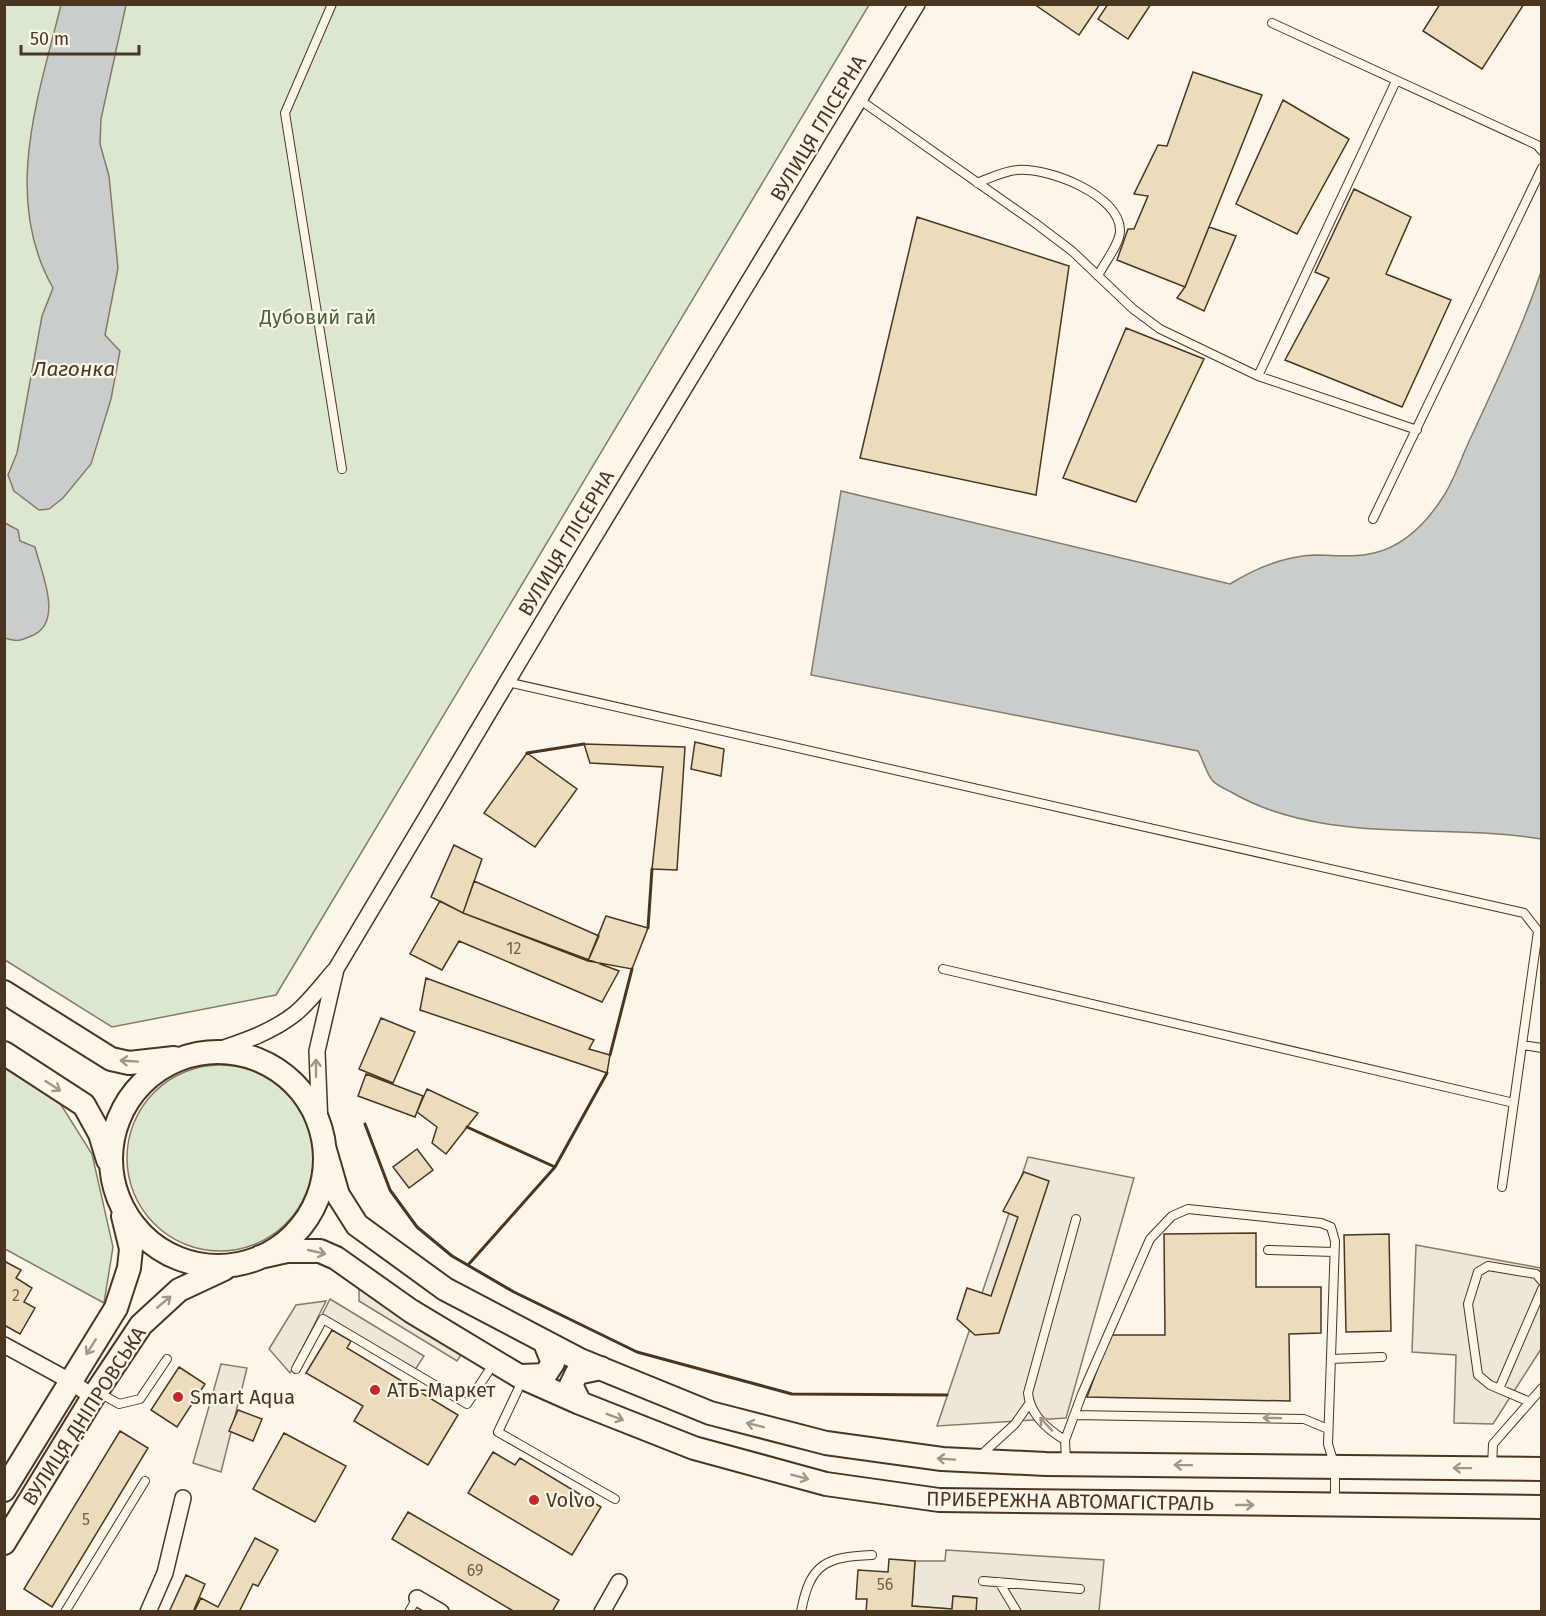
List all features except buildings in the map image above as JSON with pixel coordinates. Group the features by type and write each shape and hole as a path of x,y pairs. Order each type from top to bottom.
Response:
{"main road":[{"name":"ПРИБЕРЕЖНА АВТОМАГІСТРАЛЬ","path":"4,992 111,1059 138,1062 212,1052 235,1053 258,1060 279,1071 297,1086 310,1105 320,1126 338,1195 357,1225 445,1289 545,1343 711,1413 826,1443 942,1459 1066,1464 1542,1469"},
{"path":"4,1053 84,1105 100,1134 111,1171"},
{"name":"ПРИБЕРЕЖНА АВТОМАГІСТРАЛЬ","path":"187,1056 164,1066 144,1081 128,1100 117,1122 111,1146 111,1171 116,1195 127,1217 143,1236 163,1251 185,1261 210,1266 236,1265 287,1251 320,1251 336,1258 411,1311 522,1377 580,1403 694,1448 815,1481 939,1500 1542,1508"},
{"name":"ПРИБЕРЕЖНА АВТОМАГІСТРАЛЬ","path":"260,1257 283,1244 302,1225 316,1202 324,1176 325,1150"},
{"name":"ВУЛИЦЯ ДНІПРОВСЬКА","path":"4,1490 116,1308 129,1268 131,1249 116,1195"},
{"name":"ВУЛИЦЯ ДНІПРОВСЬКА","path":"4,1543 94,1394 141,1325 159,1306 199,1279 236,1265"},
{"path":"522,1377 545,1376 553,1363 545,1343"},
{"path":"580,1403 571,1385 577,1373 601,1368"}],"street":[{"name":"ВУЛИЦЯ ГЛІСЕРНА","path":"320,1126 317,1051 336,969 917,4"},
{"path":"212,1052 247,1040 282,1023 298,1011 336,969"},
{"path":"4,1345 94,1394"},
{"path":"148,1611 165,1573 183,1498"},
{"path":"602,1611 619,1582"},
{"path":"413,1605 441,1611"}],"lane":[{"path":"332,4 285,113 342,469"},
{"path":"1272,23 1537,144 1542,151"},
{"path":"1258,376 1396,81"},
{"path":"860,100 1053,237 1133,309 1160,329 1258,376 1418,430"},
{"path":"1373,519 1418,430 1542,168"},
{"path":"977,183 1017,170 1036,171 1093,193 1111,205 1119,219 1120,233 1098,276"},
{"path":"507,682 1524,913 1538,931 1502,1187"},
{"path":"943,969 1514,1103"},
{"path":"1522,1045 1542,1048"},
{"path":"1066,1464 1065,1440 1075,1414 1150,1239 1172,1216 1188,1209 1321,1223 1330,1227 1335,1252 1328,1443 1335,1467 1335,1506"},
{"path":"975,1461 1016,1424 1029,1404 1029,1383 1076,1219"},
{"path":"1268,1250 1335,1252"},
{"path":"1530,1402 1499,1389 1478,1375 1468,1304 1478,1272 1488,1266 1536,1274 1542,1281"},
{"path":"1499,1389 1542,1289"},
{"path":"296,1369 323,1319 467,1404 495,1361"},
{"path":"1331,1359 1382,1357"},
{"path":"94,1394 119,1404 140,1399 166,1359"},
{"path":"522,1377 498,1432 615,1498"},
{"path":"1492,1469 1493,1444 1542,1388"},
{"path":"1029,1404 1047,1427 1065,1440"},
{"path":"1075,1414 1305,1419 1328,1429"},
{"path":"65,1611 145,1481"},
{"path":"801,1611 810,1578 820,1566 845,1556 872,1555"},
{"path":"983,1581 1080,1589"},
{"path":"999,1582 1017,1611"}],"green space":[{"name":"Дубовий гай","path":"4,5 869,5 276,995 112,1027 5,960"},
{"path":"220,1065 256,1072 286,1092 306,1122 313,1158 306,1194 286,1224 256,1244 220,1251 184,1244 154,1224 134,1194 127,1158 134,1122 154,1092 184,1072"},
{"path":"5,1068 58,1100 92,1154 113,1247 104,1303 5,1249"}],"shaded area":[{"path":"1028,1157 1134,1178 1066,1418 937,1426"},
{"path":"1416,1245 1541,1268 1541,1349 1493,1424 1454,1423 1456,1355 1412,1352"},
{"path":"359,1284 465,1349 457,1361 359,1301"},
{"path":"330,1299 424,1356 415,1370 322,1315"},
{"path":"326,1301 290,1373 269,1349 296,1305"},
{"path":"221,1364 247,1368 221,1472 193,1463"},
{"path":"946,1550 1104,1560 1099,1611 976,1611 976,1598 953,1596 952,1609 912,1606 915,1561 945,1561"}],"water":[{"name":"Лагонка","path":"61,5 126,5 101,119 100,144 109,176 118,268 105,335 120,351 111,399 91,464 63,498 49,509 39,510 14,491 8,475 17,453 42,316 53,288 38,254 30,219 27,183 29,148 35,112"},
{"path":"1541,272 1541,839 1502,834 1343,826 1304,820 1267,809 1218,785 1210,777 1198,751 811,675 841,491 1230,584 1281,560 1315,555 1367,555 1395,545 1422,524 1447,490 1509,354"},
{"path":"5,523 18,530 20,541 35,547 48,596 47,620 41,629 31,636 18,640 5,638"}],"wall":[{"path":"527,753 584,744"},
{"path":"648,928 652,869"},
{"path":"610,1055 632,969"},
{"path":"555,1167 607,1073"},
{"path":"365,1124 390,1190 417,1227 452,1256 514,1292 637,1352 792,1394 947,1395"},
{"path":"467,1127 555,1167 468,1265"}],"place":[{"name":"АТБ-Маркет","path":"375,1390"},
{"name":"Smart Aqua","path":"178,1397"},
{"name":"Volvo","path":"534,1500"}]}
